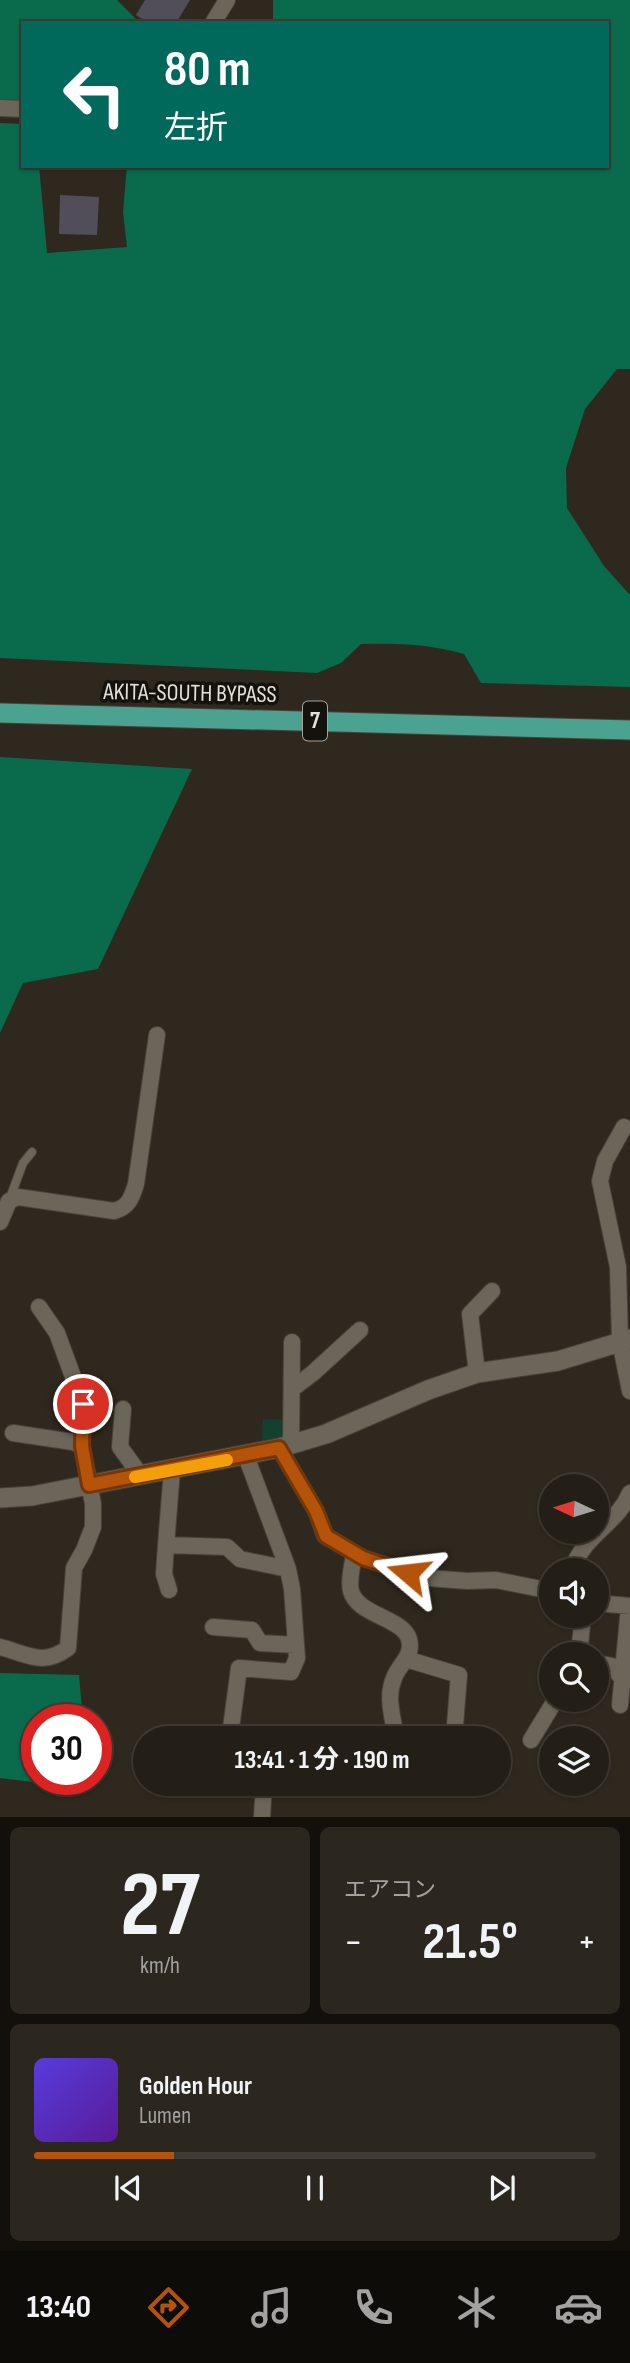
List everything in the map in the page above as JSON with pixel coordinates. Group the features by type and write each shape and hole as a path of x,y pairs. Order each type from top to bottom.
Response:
{"highway":[{"name":"AKITA-SOUTH BYPASS","path":"0,713 630,730"}],"street":[{"path":"214,21 227,0"},
{"path":"0,108 21,109"},
{"path":"0,1222 9,1201 18,1197 114,1211 129,1203 136,1184 157,1035"},
{"path":"624,1127 605,1161 600,1181 618,1267 630,1391"},
{"path":"477,1373 470,1314 492,1291"},
{"path":"0,1647 30,1658 56,1657 68,1648 74,1568 93,1527 93,1504 82,1446 83,1404 57,1333 39,1307"},
{"path":"292,1389 360,1330"},
{"path":"0,1498 32,1496 246,1456 326,1434 428,1390 477,1373 558,1361 625,1340"},
{"path":"292,1342 292,1389 285,1446 326,1536 354,1553 388,1568 428,1578 496,1580 539,1589"},
{"path":"123,1409 120,1447 141,1476"},
{"path":"13,1433 73,1442 82,1446"},
{"path":"231,1726 239,1668 291,1672 297,1658 288,1569 246,1456"},
{"path":"169,1590 164,1574 172,1469"},
{"path":"576,1558 625,1505 630,1493"},
{"path":"166,1545 227,1547 240,1559 288,1569"},
{"path":"354,1553 350,1590 357,1603 408,1635 410,1647 406,1659 394,1676 389,1698 394,1726"},
{"path":"609,1604 630,1606 626,1684 620,1705"},
{"path":"213,1627 252,1630 260,1643 296,1645"},
{"path":"406,1659 459,1675 455,1726"},
{"path":"609,1665 626,1684"},
{"path":"531,1740 548,1712"},
{"path":"262,1817 263,1796"}],"lane":[{"path":"9,1201 23,1163 32,1152"}],"green space":[{"path":"0,0 117,0 138,21 21,21 21,100 0,102"},
{"path":"273,0 630,0 630,369 617,369 585,409 566,468 567,508 604,566 630,595 630,687 481,683 464,654 400,644 361,644 341,663 317,673 0,658 0,123 21,124 21,168 39,168 47,253 127,247 123,212 127,168 609,168 609,21 273,21"},
{"path":"0,757 192,769 98,969 23,983 0,1033"},
{"path":"263,1419 288,1420 287,1440 261,1447"},
{"path":"0,1673 79,1675 82,1704 21,1704 21,1781 0,1778"}],"building":[{"path":"145,0 190,0 177,21 145,21 136,15"},
{"path":"60,195 99,197 97,235 59,234"}],"slow traffic":[{"path":"135,1477 227,1460"}],"route":[{"path":"83,1404 82,1446 89,1485 279,1448 316,1511 326,1536 363,1558 408,1573"}]}
